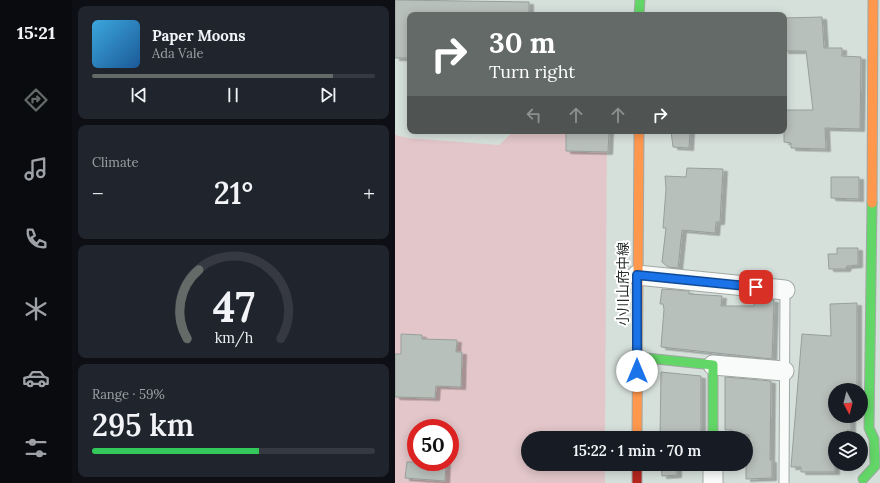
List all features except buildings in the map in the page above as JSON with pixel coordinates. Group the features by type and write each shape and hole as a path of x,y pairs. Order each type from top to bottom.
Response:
{"street":[{"path":"639,12 640,0"},
{"path":"863,479 875,466 874,439 869,428 877,104 873,0"},
{"name":"小川山府中線","path":"637,431 639,134"},
{"path":"637,275 785,290"},
{"path":"637,357 785,371"},
{"path":"713,365 713,431"},
{"path":"637,471 637,483"},
{"path":"713,471 713,483"}],"lane":[{"path":"784,483 785,290"},
{"path":"869,389 880,389"}],"shaded area":[{"path":"511,134 607,134 605,431 521,431 521,471 605,471 605,483 395,483 395,135 408,138 499,145"}],"traffic: fast":[{"path":"639,12 640,0"},
{"path":"863,479 875,466 874,439 869,428 872,203"},
{"path":"637,357 713,365 713,431"}],"traffic: slow":[{"path":"872,203 873,0"},
{"path":"637,431 639,134"}],"traffic: jam":[{"path":"637,471 637,483"}],"route":[{"path":"637,371 637,275 756,287"}]}
